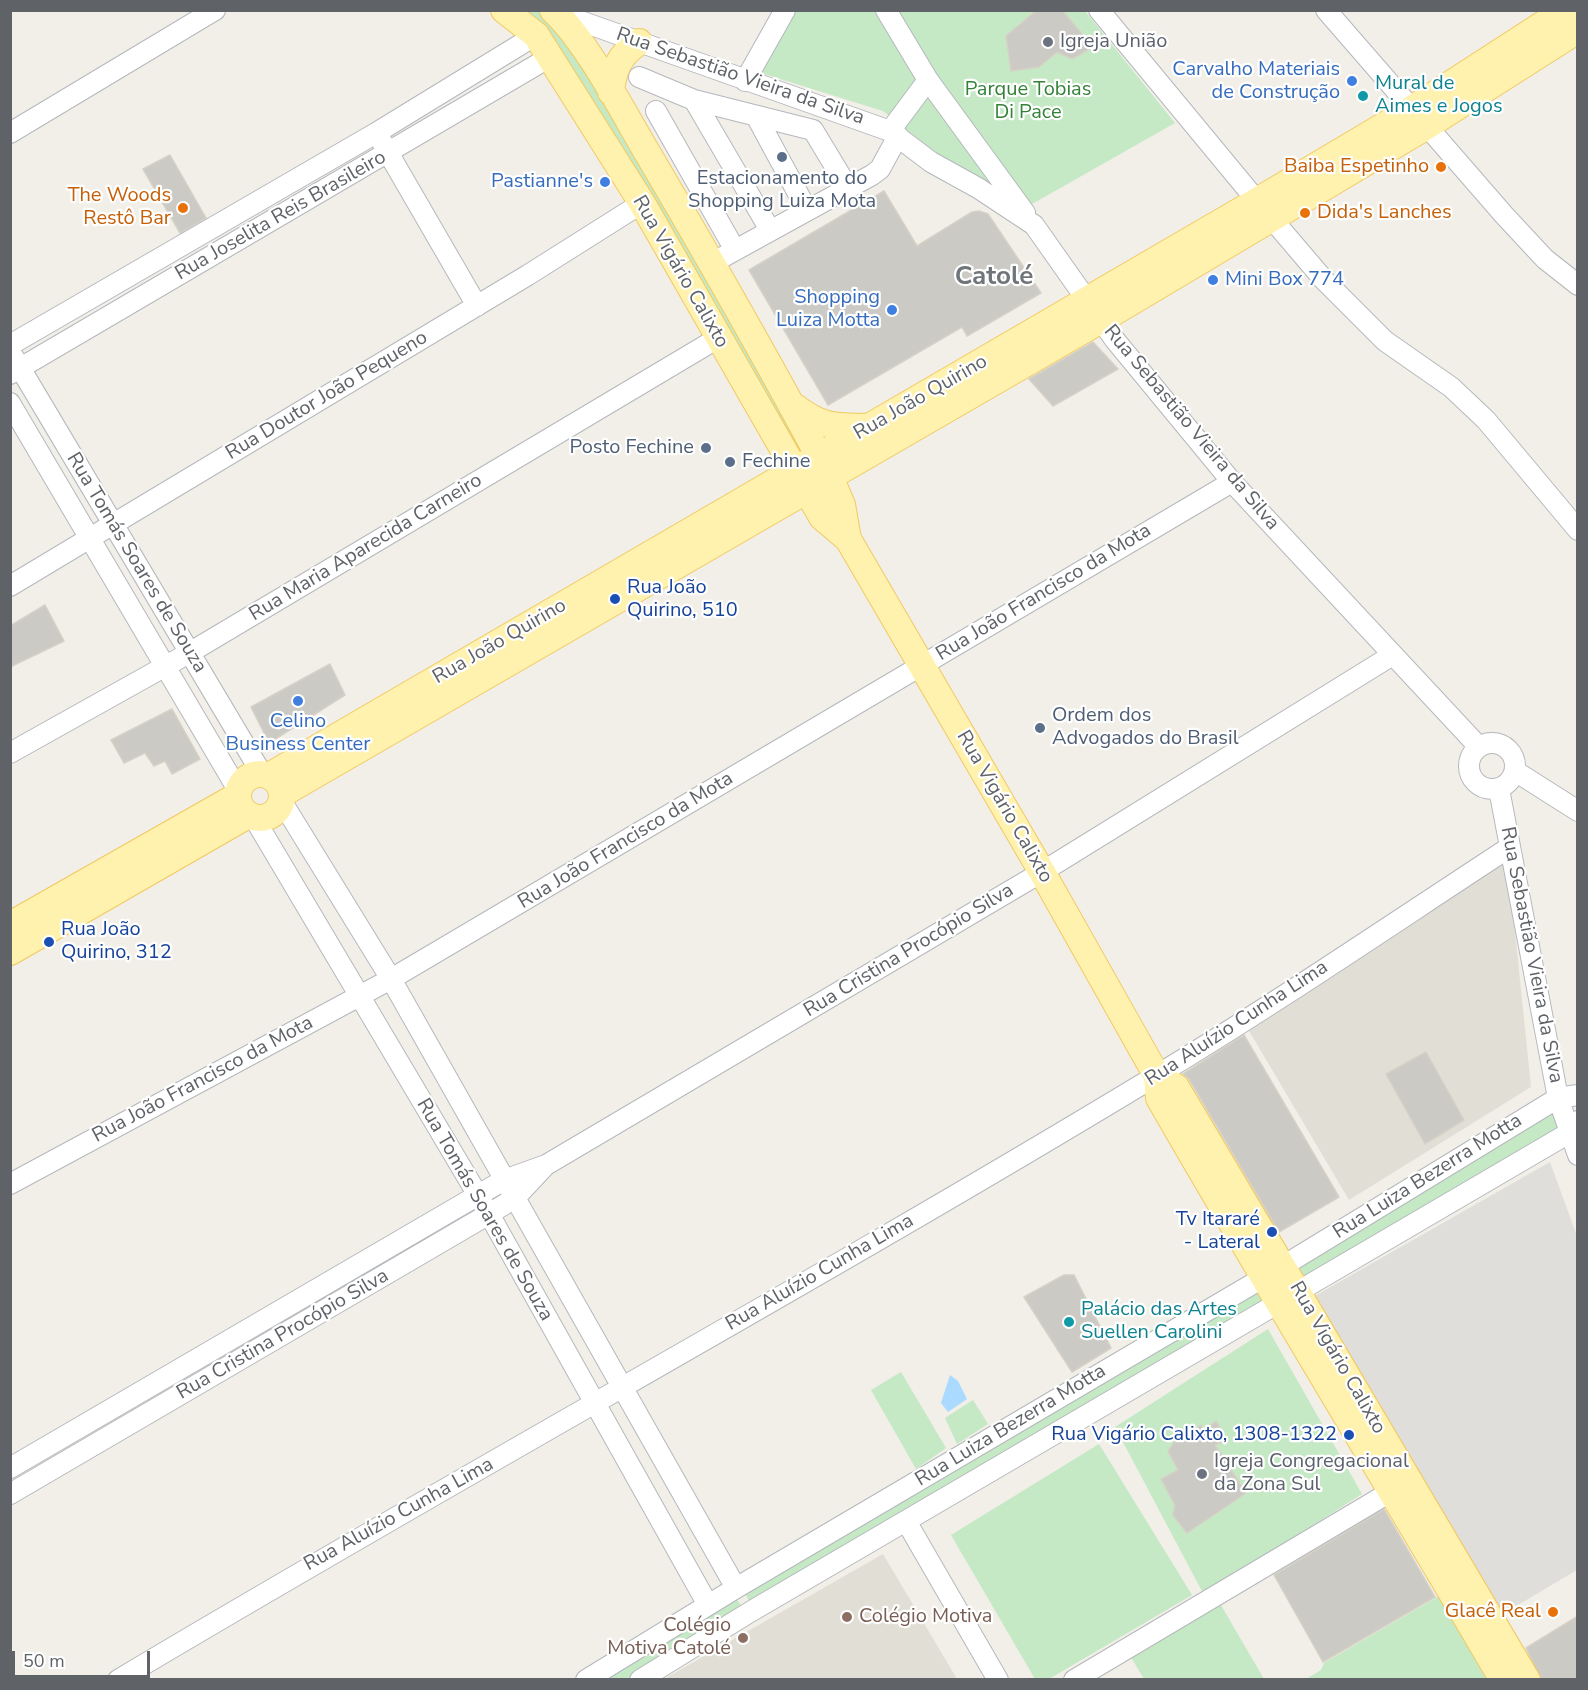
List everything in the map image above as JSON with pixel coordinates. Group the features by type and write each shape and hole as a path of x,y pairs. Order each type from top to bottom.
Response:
{"main road":[{"name":"Rua Vigário Calixto","path":"504,10 536,35 642,203 822,517 848,539 1042,872 1157,1076 1159,1098 1273,1272 1401,1486 1527,1680"},
{"name":"Rua Vigário Calixto","path":"554,11 578,40 611,92 712,263 791,404 842,506 848,539"},
{"name":"Rua João Quirino","path":"274,786 1094,311 1419,117 1568,22"},
{"path":"611,92 613,71 625,54 639,42"},
{"name":"Rua João Quirino","path":"825,468 872,427 1094,311"},
{"path":"791,404 813,421 830,426 872,427"},
{"path":"247,778 274,786 274,814 268,817 244,805 247,778"},
{"path":"10,925 244,805"},
{"path":"10,952 244,805"},
{"name":"Rua Vigário Calixto","path":"1401,1486 1503,1680"}],"street":[{"path":"10,133 215,10"},
{"path":"745,81 785,10"},
{"path":"886,10 928,80 1034,225"},
{"path":"1099,10 1324,280 1386,341 1451,387 1486,420 1578,530"},
{"path":"1326,10 1545,259 1578,285"},
{"name":"Rua Sebastião Vieira da Silva","path":"554,11 894,133 931,162 978,188 1034,225 1094,311 1232,482 1391,656 1479,747"},
{"name":"Rua Joselita Reis Brasileiro","path":"10,345 376,133 536,35"},
{"name":"Rua Joselita Reis Brasileiro","path":"14,364 389,154 550,57"},
{"path":"639,77 694,100 813,130 848,188"},
{"name":"Rua Sebastião Vieira da Silva","path":"894,133 928,80"},
{"path":"694,100 770,230"},
{"path":"656,111 735,250"},
{"path":"756,116 807,210"},
{"path":"376,133 477,306"},
{"path":"712,263 880,169 894,133"},
{"name":"Rua Doutor João Pequeno","path":"10,586 477,306 642,203"},
{"name":"Rua Maria Aparecida Carneiro","path":"10,753 189,653 718,338"},
{"name":"Rua Tomás Soares de Souza","path":"14,364 391,980 625,1388 736,1588"},
{"name":"Rua Tomás Soares de Souza","path":"10,403 166,665 244,805 478,1195 708,1605"},
{"name":"Rua João Francisco da Mota","path":"10,1184 391,980 1232,482"},
{"name":"Rua Cristina Procópio Silva","path":"10,1468 504,1180 546,1165 1042,872 1391,656"},
{"path":"1493,743 1507,748 1515,760 1515,771 1511,781 1499,789 1482,788 1471,776 1469,760 1479,747 1493,743"},
{"path":"1515,771 1578,811"},
{"name":"Rua Sebastião Vieira da Silva","path":"1499,789 1510,848 1568,1096 1578,1155"},
{"name":"Rua Aluízio Cunha Lima","path":"118,1680 294,1575 625,1388 1157,1076 1510,848"},
{"name":"Rua Luiza Bezerra Motta","path":"586,1680 736,1588 1568,1096"},
{"name":"Rua Luiza Bezerra Motta","path":"640,1680 1573,1127"},
{"name":"Rua Cristina Procópio Silva","path":"10,1494 489,1214 515,1198 546,1165"},
{"path":"238,1335 250,1353"},
{"path":"1124,1359 1138,1386"},
{"path":"50,1445 59,1465"},
{"path":"1074,1680 1401,1486"},
{"path":"906,1521 998,1680"}],"shaded area":[{"path":"1507,854 1531,1087 1349,1200 1248,1029"},
{"path":"1550,1162 1577,1236 1577,1570 1496,1618 1313,1297"},
{"name":"Colégio Motiva","path":"883,1554 957,1679 664,1679"}],"green space":[{"path":"514,11 546,11 553,16 816,456 795,467"},
{"name":"Parque Tobias Di Pace","path":"795,11 1085,11 1175,123 1025,208 944,159 883,111 761,73"},
{"path":"1555,1104 1560,1132 1299,1285 1290,1267"},
{"path":"1260,1285 1270,1302 752,1607 743,1589"},
{"path":"1268,1329 1362,1494 1204,1595 1115,1427"},
{"path":"901,1372 946,1448 916,1469 871,1390"},
{"path":"973,1400 988,1424 957,1444 945,1418"},
{"path":"1099,1444 1192,1595 1049,1679 1035,1679 951,1535"},
{"path":"733,1595 745,1610 632,1679 594,1680"},
{"path":"1439,1596 1486,1679 1306,1679 1321,1670 1324,1663"},
{"path":"1218,1600 1264,1679 1144,1679 1129,1654"}],"water":[{"path":"950,1375 958,1381 967,1399 948,1412 941,1403"}],"building":[{"name":"Igreja União","path":"1037,10 1062,10 1093,47 1072,59 1057,52 1039,67 1011,71 1006,36"},
{"name":"The Woods Restô Bar","path":"170,155 206,218 180,233 143,169"},
{"name":"Shopping Luiza Motta","path":"884,191 917,246 972,212 979,211 988,214 1041,293 967,336 962,327 828,405 749,270"},
{"path":"1093,342 1118,369 1053,406 1029,379"},
{"path":"45,605 64,641 10,667 10,626"},
{"name":"Celino Business Center","path":"330,664 345,695 269,743 251,707"},
{"path":"172,709 200,759 172,774 165,761 154,766 145,753 124,763 111,740"},
{"path":"1244,1035 1339,1197 1279,1232 1189,1079 1183,1074"},
{"path":"1426,1052 1464,1120 1425,1144 1386,1074"},
{"name":"Palácio das Artes Suellen Carolini","path":"1064,1275 1074,1275 1111,1348 1072,1372 1024,1297"},
{"name":"Igreja Congregacional da Zona Sul","path":"1216,1421 1227,1440 1215,1445 1246,1493 1187,1533 1173,1515 1175,1505 1161,1479 1178,1470 1168,1451 1184,1428 1187,1434 1201,1425 1204,1431"},
{"path":"1384,1509 1435,1597 1323,1662 1274,1575"},
{"path":"1578,1616 1578,1680 1542,1680 1526,1648"}],"place":[{"name":"Igreja União","path":"1048,42"},
{"name":"Carvalho Materiais de Construção","path":"1352,81"},
{"name":"Mural de Aimes e Jogos","path":"1363,96"},
{"name":"Estacionamento do Shopping Luiza Mota","path":"782,157"},
{"name":"Baiba Espetinho","path":"1441,167"},
{"name":"Pastianne's","path":"605,182"},
{"name":"The Woods Restô Bar","path":"183,208"},
{"name":"Dida's Lanches","path":"1305,213"},
{"name":"Mini Box 774","path":"1213,280"},
{"name":"Shopping Luiza Motta","path":"892,310"},
{"name":"Posto Fechine","path":"706,448"},
{"name":"Fechine","path":"730,462"},
{"name":"Rua João Quirino, 510","path":"615,599"},
{"name":"Celino Business Center","path":"298,701"},
{"name":"Ordem dos Advogados do Brasil","path":"1040,728"},
{"name":"Rua João Quirino, 312","path":"49,942"},
{"name":"Tv Itararé - Lateral","path":"1272,1232"},
{"name":"Palácio das Artes Suellen Carolini","path":"1069,1322"},
{"name":"Rua Vigário Calixto, 1308-1322","path":"1349,1435"},
{"name":"Igreja Congregacional da Zona Sul","path":"1202,1474"},
{"name":"Glacê Real","path":"1553,1612"},
{"name":"Colégio Motiva","path":"847,1617"},
{"name":"Colégio Motiva Catolé","path":"743,1638"}],"district":[{"name":"Catolé","path":"994,278"}]}
